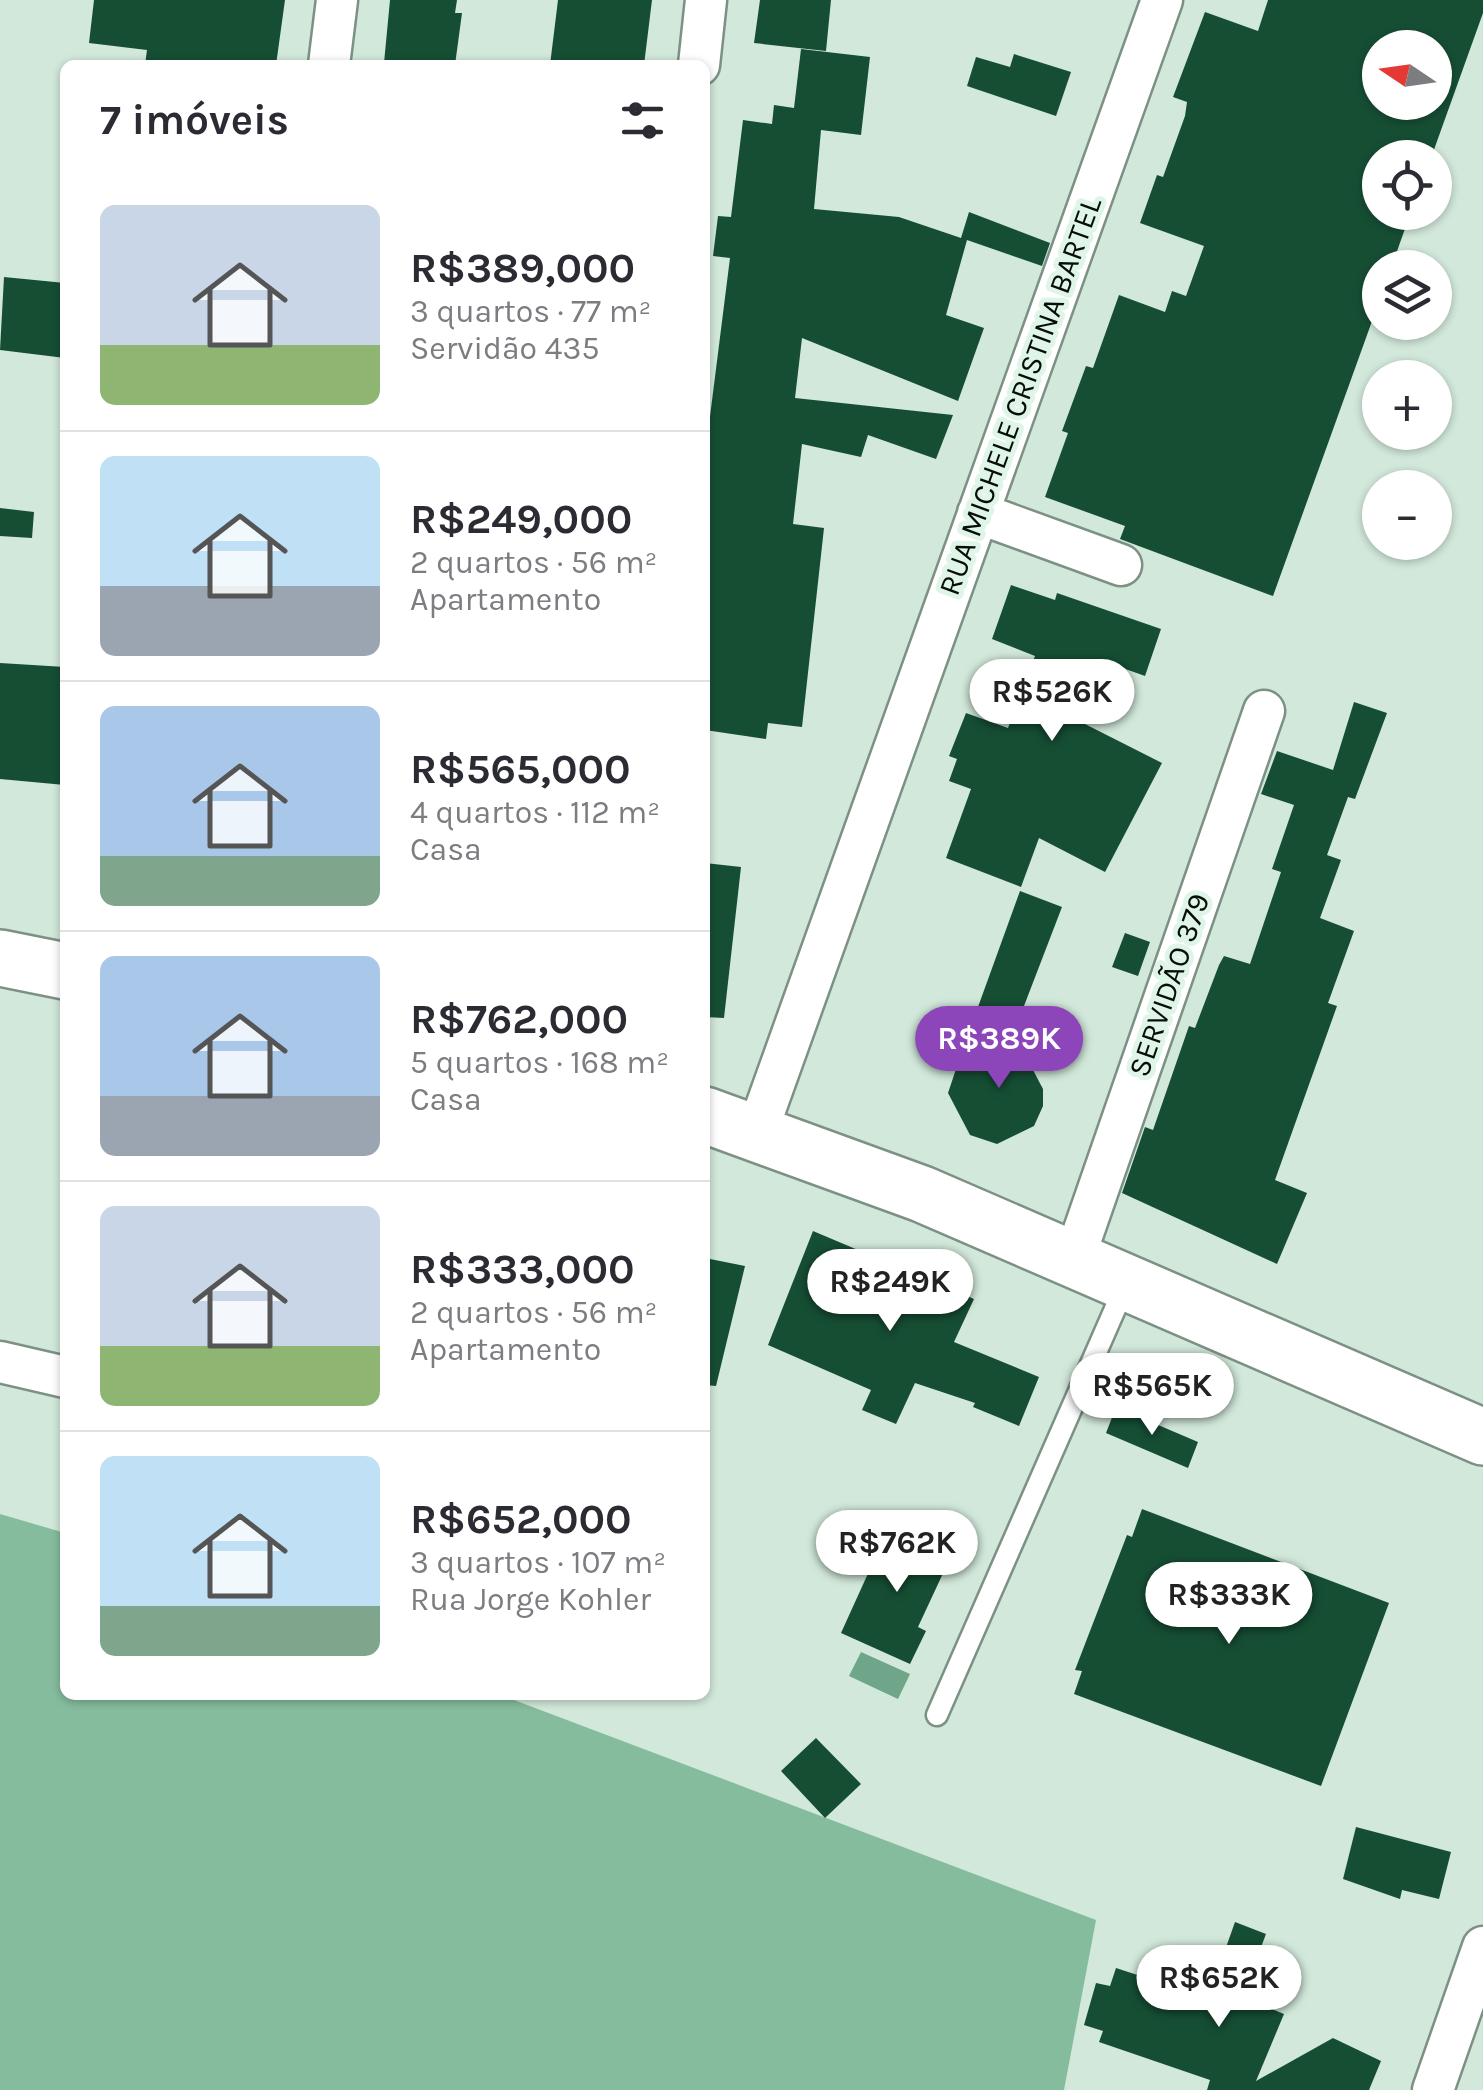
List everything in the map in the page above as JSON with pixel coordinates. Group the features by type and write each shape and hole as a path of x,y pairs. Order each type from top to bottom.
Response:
{"main road":[{"path":"0,958 60,970"},
{"path":"710,1117 1066,1255 1483,1438"}],"street":[{"path":"330,60 337,0"},
{"path":"700,60 706,0"},
{"name":"RUA MICHELE CRISTINA BARTEL","path":"756,1132 1162,0"},
{"path":"978,513 1121,565"},
{"name":"SERVIDÃO 379","path":"1066,1255 1256,708"},
{"path":"0,1362 60,1376"},
{"path":"1433,2090 1483,1948"}],"lane":[{"path":"937,1716 1126,1282"}],"shaded area":[{"path":"0,1514 60,1532 60,1700 514,1700 1096,1920 1064,2090 0,2090"},
{"path":"861,1652 910,1674 898,1699 849,1676"}],"building":[{"path":"94,0 285,0 277,60 146,60 147,50 89,43"},
{"path":"390,0 457,0 455,13 462,13 456,60 384,60"},
{"path":"558,0 652,0 645,60 551,60"},
{"path":"760,0 831,0 826,51 754,43"},
{"path":"1268,0 1483,0 1483,13 1452,99 1452,30 1362,30 1362,120 1445,120 1437,140 1362,140 1362,230 1405,230 1397,250 1362,250 1362,340 1365,340 1273,596 1120,539 1125,526 1045,497 1068,433 1062,431 1086,366 1093,368 1119,295 1165,312 1172,291 1186,296 1204,246 1140,223 1157,175 1163,177 1185,116 1187,102 1173,97 1205,12 1258,31"},
{"path":"801,49 870,57 861,135 821,130 814,209 899,217 961,238 969,212 1050,243 1042,266 967,240 946,315 984,328 958,401 802,338 795,398 953,415 936,459 868,435 861,457 802,444 793,524 824,528 802,727 768,723 766,739 710,731 710,416 730,258 713,256 718,216 731,217 743,120 772,124 774,105 794,108"},
{"path":"1014,54 1071,72 1056,116 967,86 976,57 1010,67"},
{"path":"4,277 60,283 60,357 0,350"},
{"path":"0,508 34,512 32,538 0,536"},
{"path":"1011,585 1055,600 1057,593 1161,629 1145,676 1103,661 1081,722 1162,763 1105,872 1039,838 1021,887 946,858 971,789 949,781 957,759 949,756 966,713 1008,728 1035,656 992,639"},
{"path":"0,663 60,667 60,785 0,779"},
{"path":"1354,702 1387,713 1355,799 1348,797 1327,855 1341,860 1320,918 1354,931 1328,1003 1337,1006 1275,1180 1307,1193 1277,1264 1122,1193 1145,1127 1153,1130 1189,1026 1195,1028 1224,956 1250,964 1281,872 1272,869 1294,805 1261,794 1277,751 1333,770"},
{"path":"710,864 741,867 724,1018 710,1017"},
{"path":"1020,891 1062,907 1014,1032 974,1018"},
{"path":"1125,933 1150,942 1138,976 1112,967"},
{"path":"1024,1036 1042,1041 1033,1070 1043,1089 1043,1106 1034,1126 997,1144 970,1135 948,1093 957,1066"},
{"path":"813,1231 974,1299 954,1342 1039,1377 1019,1426 973,1407 975,1403 915,1383 896,1424 862,1410 871,1390 768,1345"},
{"path":"710,1259 745,1266 716,1386 710,1385"},
{"path":"1116,1407 1198,1442 1188,1468 1106,1433"},
{"path":"1142,1509 1389,1603 1321,1786 1074,1694 1082,1671 1075,1670 1127,1535 1132,1537"},
{"path":"890,1525 952,1554 918,1627 926,1631 910,1664 841,1633"},
{"path":"816,1738 861,1784 825,1818 781,1771"},
{"path":"1356,1827 1451,1852 1439,1899 1402,1890 1400,1899 1343,1879"},
{"path":"1235,1922 1266,1934 1242,1997 1284,2014 1256,2081 1333,2038 1381,2061 1369,2090 1207,2090 1210,2080 1099,2042 1103,2031 1084,2025 1096,1983 1110,1986 1116,1968 1208,1998"}]}
